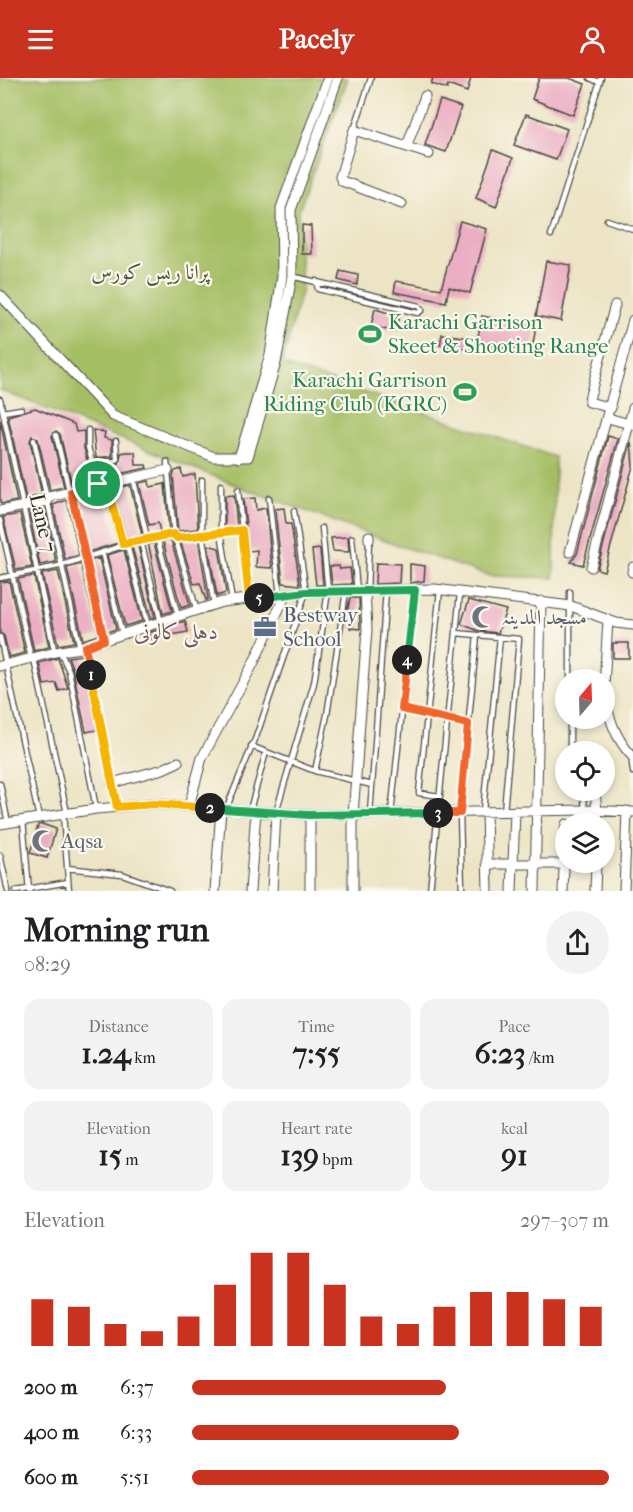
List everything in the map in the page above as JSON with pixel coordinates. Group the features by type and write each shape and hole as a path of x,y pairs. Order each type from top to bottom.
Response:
{"street":[{"path":"287,276 282,208 328,78"},
{"path":"0,295 113,416 214,457 248,457 276,363 287,276 291,210 338,78"},
{"path":"407,146 425,96"},
{"path":"402,204 342,181 340,177 354,130 429,154"},
{"path":"610,408 592,403 589,399 615,305"},
{"path":"570,552 633,320"},
{"path":"591,567 631,424 633,408"},
{"path":"608,418 631,424"},
{"path":"0,509 48,501 49,497 133,477 167,466"},
{"path":"3,665 83,648 214,605 306,592 440,590 569,606 608,620 633,625"},
{"path":"353,891 353,815 367,630 363,591"},
{"path":"189,807 202,758 248,673 283,595"},
{"path":"535,891 541,601"},
{"path":"605,669 608,620"},
{"path":"614,729 632,756"},
{"path":"112,783 163,769 178,762"},
{"path":"597,801 598,810"},
{"path":"4,823 96,809 154,804 309,815 566,810 630,812 624,891"},
{"path":"214,891 224,809"},
{"path":"250,891 253,811"},
{"path":"512,891 515,811"},
{"path":"484,812 488,891"},
{"path":"272,891 276,813"},
{"path":"309,815 310,891"},
{"path":"488,864 555,864"},
{"path":"563,891 564,873"},
{"path":"595,891 596,873"}],"lane":[{"path":"354,130 371,78"},
{"path":"551,235 600,80 590,78"},
{"path":"607,220 633,229"},
{"path":"287,276 316,281 419,306 422,310 418,313 318,289 316,281"},
{"name":"Lane 7","path":"0,399 22,506 57,652 69,671 96,809"},
{"path":"2,412 21,408"},
{"path":"88,430 88,447 125,544 148,628"},
{"path":"56,435 104,640"},
{"path":"34,440 61,565 83,648 117,807"},
{"path":"94,463 117,460 116,441"},
{"path":"167,466 174,534 197,611"},
{"path":"133,477 147,538"},
{"path":"202,480 201,534 214,605"},
{"path":"221,485 221,532 232,601"},
{"path":"238,490 249,599"},
{"path":"269,498 283,595"},
{"path":"224,809 251,746 306,592 294,511"},
{"path":"0,520 65,814 69,891"},
{"path":"276,813 314,683 328,591 322,528"},
{"path":"174,534 177,538 242,530"},
{"path":"0,578 61,565 147,538 174,534"},
{"path":"157,537 178,617"},
{"path":"352,537 363,591"},
{"path":"363,591 369,538"},
{"path":"141,541 161,623"},
{"path":"102,552 122,634"},
{"path":"370,814 386,590"},
{"path":"390,814 415,590"},
{"path":"440,590 419,793 440,796"},
{"path":"315,771 327,715 346,591"},
{"path":"570,592 570,669"},
{"path":"430,891 460,593"},
{"path":"456,633 519,639 504,812"},
{"path":"462,891 460,813 477,635"},
{"path":"0,637 3,665 39,818"},
{"path":"484,812 500,637"},
{"path":"402,709 468,724"},
{"path":"251,746 315,771 372,785"},
{"path":"253,811 267,752"},
{"path":"632,756 633,772"},
{"path":"0,784 4,823"},
{"path":"584,801 585,810"},
{"path":"23,820 29,890"},
{"path":"0,855 8,891"},
{"path":"67,867 122,874 170,891"},
{"path":"15,891 68,882"}],"green space":[{"name":"پرانا ریس کورس","path":"0,78 348,78 298,213 302,288 282,364 555,457 554,578 490,576 401,546 238,486 0,390"}],"building":[{"path":"433,78 471,78 467,92 448,85 447,89 431,84"},
{"path":"539,78 569,78 585,84 573,115 532,99"},
{"path":"440,100 461,107 446,152 425,145"},
{"path":"526,114 567,129 556,160 514,145"},
{"path":"493,150 513,158 496,207 476,198"},
{"path":"460,221 487,229 470,293 449,287 446,302 394,292 396,281 441,289"},
{"path":"302,225 311,226 312,254 302,254"},
{"path":"546,261 571,265 561,321 536,316"},
{"path":"340,271 358,275 357,285 338,280"},
{"path":"375,309 399,316 395,332 371,326"},
{"path":"482,316 536,327 531,354 477,342"},
{"path":"442,334 477,339 475,350 440,345"},
{"path":"35,408 74,424 76,432 84,431 84,448 92,480 72,485 60,434 56,431 52,436 64,487 50,490 38,439 32,436 30,441 42,495 26,499 8,416"},
{"path":"0,420 17,501 1,504 0,501"},
{"path":"93,430 105,432 104,438 112,440 112,456 96,458"},
{"path":"608,436 618,439 583,565 571,562 577,554"},
{"path":"631,442 633,466 604,571 597,569"},
{"path":"135,452 136,465 146,465 147,468 101,478 98,467 119,464 121,453"},
{"path":"181,469 183,477 195,474 198,529 178,531 173,475 175,471"},
{"path":"149,481 150,487 165,484 169,532 160,532 158,523 149,525 139,483"},
{"path":"130,485 142,535 127,540 113,489"},
{"path":"104,491 118,543 88,552 75,498"},
{"path":"234,495 237,526 225,527 225,496"},
{"path":"255,498 256,510 266,508 272,568 256,567 257,550 249,551 243,499"},
{"path":"67,500 79,555 65,559 53,505"},
{"path":"284,508 286,524 291,524 300,585 283,583 275,509"},
{"path":"45,509 56,562 40,565 29,512"},
{"path":"20,514 32,567 16,570 3,517"},
{"path":"348,537 349,552 333,551 331,538"},
{"path":"198,538 208,599 206,600 200,583 194,584 180,540"},
{"path":"171,540 190,605 181,608 163,541"},
{"path":"154,543 172,611 163,614 149,545"},
{"path":"208,545 219,548 226,593 217,596"},
{"path":"138,546 155,617 151,618 132,547"},
{"path":"320,549 323,585 316,585 312,550"},
{"path":"124,550 142,621 125,626 107,555"},
{"path":"99,558 116,629 107,632 90,561"},
{"path":"376,563 400,564 399,583 375,584"},
{"path":"81,564 98,635 83,640 67,568"},
{"path":"410,564 425,566 424,581 410,583"},
{"path":"330,566 339,566 340,569 350,568 352,584 332,585"},
{"path":"58,571 74,642 58,645 42,574"},
{"path":"34,576 49,647 34,651 18,579"},
{"path":"9,581 25,653 9,657 4,636 0,633 0,582"},
{"path":"350,598 359,598 360,629 350,628 351,613 347,613"},
{"name":"مسجد المدینہ","path":"469,600 506,610 498,633 479,631 461,624"},
{"path":"185,621 188,632 150,639 148,633"},
{"path":"613,643 629,643 629,658 613,658"},
{"path":"82,655 97,730 86,732 73,670 68,657"},
{"path":"58,658 68,688 59,691 56,683 44,685 39,663"},
{"name":"Aqsa","path":"42,824 56,829 47,858 30,853 38,825"}],"place":[{"name":"Karachi Garrison Skeet & Shooting Range","path":"370,334"},
{"name":"Karachi Garrison Riding Club (KGRC)","path":"465,392"},
{"name":"مسجد المدینہ","path":"483,617"},
{"name":"Bestway School","path":"265,627"},
{"name":"Aqsa","path":"43,841"}],"district":[{"name":"دہلی کالونی","path":"176,632"}],"route":[{"path":"106,482 123,544 174,534 177,538 242,530 249,599 306,592 415,590 402,709 468,724 460,813 309,815 154,804 117,807 85,647 104,640 71,492 98,484 106,482"}]}
